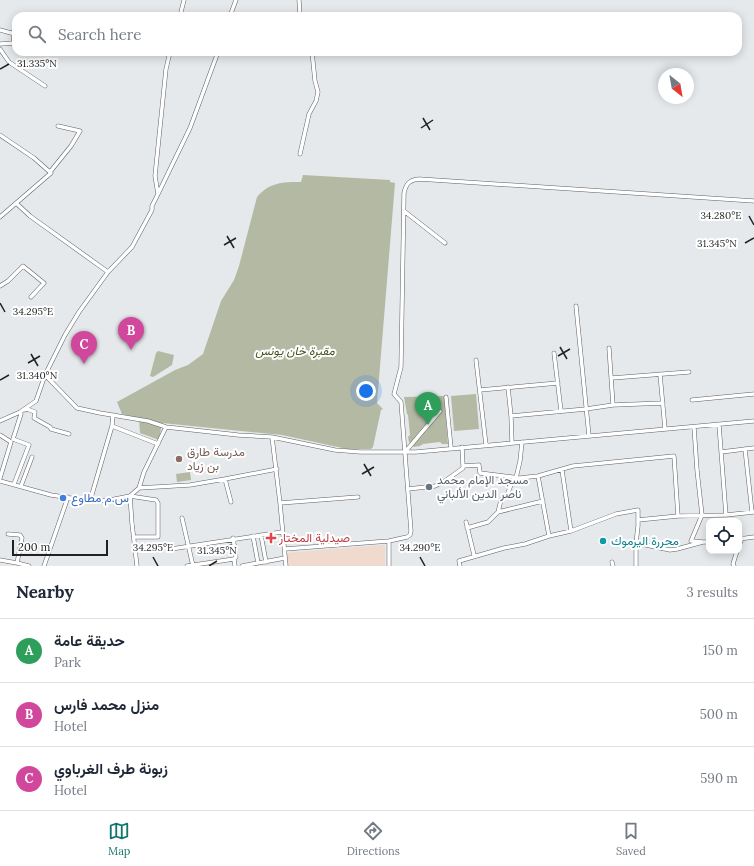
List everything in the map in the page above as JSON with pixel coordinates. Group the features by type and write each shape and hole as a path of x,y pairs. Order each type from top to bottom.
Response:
{"street":[{"path":"181,12 184,0"},
{"path":"232,12 236,0"},
{"path":"299,0 300,12"},
{"path":"0,30 12,32"},
{"path":"0,44 12,44"},
{"path":"0,49 9,62 45,86"},
{"path":"158,194 155,176 166,69 169,56"},
{"path":"14,484 30,445 13,439 20,413 36,401 45,374 67,332 80,312 108,272 132,247 152,210 152,206 190,128 217,56"},
{"path":"300,154 309,114 318,92 314,77 312,56"},
{"path":"0,217 51,173 50,172 71,146 80,131 58,126"},
{"path":"0,135 34,158 50,172"},
{"path":"284,549 389,541 410,535 411,531 401,402 394,394 401,367 404,194 407,184 410,181 419,179 754,201"},
{"path":"16,203 39,222 108,272"},
{"path":"404,211 446,244"},
{"path":"0,286 8,281 23,266 44,283 31,297"},
{"path":"576,306 589,436"},
{"path":"609,348 613,405"},
{"path":"554,353 561,412"},
{"path":"476,360 486,445"},
{"path":"612,378 689,372"},
{"path":"45,374 77,408 148,421 166,427 272,438 335,450 360,452 405,452 754,421"},
{"path":"660,374 666,429"},
{"path":"480,390 558,383"},
{"path":"508,387 512,443"},
{"path":"692,400 754,394"},
{"path":"446,397 451,448"},
{"path":"511,416 561,412 613,405 663,403"},
{"path":"0,421 27,409 35,412 34,418 51,429 69,434"},
{"path":"405,452 440,411"},
{"path":"90,500 112,426 113,415"},
{"path":"719,425 726,515"},
{"path":"112,426 158,444"},
{"path":"130,496 139,488 144,472 166,427"},
{"path":"694,427 702,515 691,541 703,542"},
{"path":"0,435 11,442 0,478"},
{"path":"272,438 277,469 286,566"},
{"path":"468,528 488,522 498,512 501,500 507,495 512,480 516,478 522,442"},
{"path":"408,489 435,486 445,481 463,468 462,447"},
{"path":"721,452 754,448"},
{"path":"638,520 678,516 726,515 753,512 745,449"},
{"path":"463,466 479,466 480,473 516,478 538,476 579,466 674,456 678,516"},
{"path":"21,486 32,457"},
{"path":"139,488 190,485 277,469"},
{"path":"562,470 571,531"},
{"path":"748,474 754,474"},
{"path":"538,476 550,536"},
{"path":"225,479 231,502"},
{"path":"0,481 51,494 90,500 110,500 130,496 156,500 158,503 158,537 134,537"},
{"path":"130,496 137,566"},
{"path":"44,566 68,497"},
{"path":"280,503 358,497"},
{"path":"498,512 543,501"},
{"path":"460,566 459,561 474,555 525,544 571,531 628,511 638,510 636,566"},
{"path":"182,518 190,546 193,566"},
{"path":"466,522 474,555"},
{"path":"171,549 233,538 282,532"},
{"path":"8,534 20,535 22,538 17,562"},
{"path":"262,534 266,562"},
{"path":"252,536 258,563"},
{"path":"742,538 754,537"},
{"path":"233,538 236,557 234,559 235,566"},
{"path":"389,541 389,566"},
{"path":"636,542 670,550 677,550 703,542"},
{"path":"206,551 234,546"},
{"path":"256,550 264,549"},
{"path":"734,566 733,564 736,554"},
{"path":"242,566 285,558"},
{"path":"187,566 234,559"},
{"path":"0,560 17,562 29,566"},
{"path":"4,566 6,561"}],"shaded area":[{"path":"383,545 385,547 385,566 287,566 286,553"}],"green space":[{"name":"مقبرة خان يونس","path":"303,175 390,180 390,182 395,183 377,403 383,409 381,410 373,447 371,449 347,449 282,435 162,423 159,440 140,433 139,418 122,414 117,402 175,370 188,365 203,354 221,301 234,280 239,266 257,197 267,188 277,184 301,182"},
{"path":"158,351 174,355 172,365 153,377 150,376 156,353"},
{"path":"476,394 479,429 454,431 451,396"},
{"path":"444,396 448,444 442,444 440,442 423,444 414,447 409,442 408,437 410,435 408,415 404,397"},
{"path":"190,472 191,480 177,482 176,474"}],"place":[{"name":"منزل محمد فارس","path":"131,350"},
{"name":"زبونة طرف الغرباوي","path":"84,364"},
{"name":"حديقة عامة","path":"428,425"},
{"name":"مدرسة طارق بن زياد","path":"179,459"},
{"name":"مسجد الإمام محمد ناصر الدين الألباني","path":"429,487"},
{"name":"س.م مطاوع","path":"63,498"},
{"name":"صيدلية المختار","path":"271,538"},
{"name":"محررة اليرموك","path":"603,541"}]}
